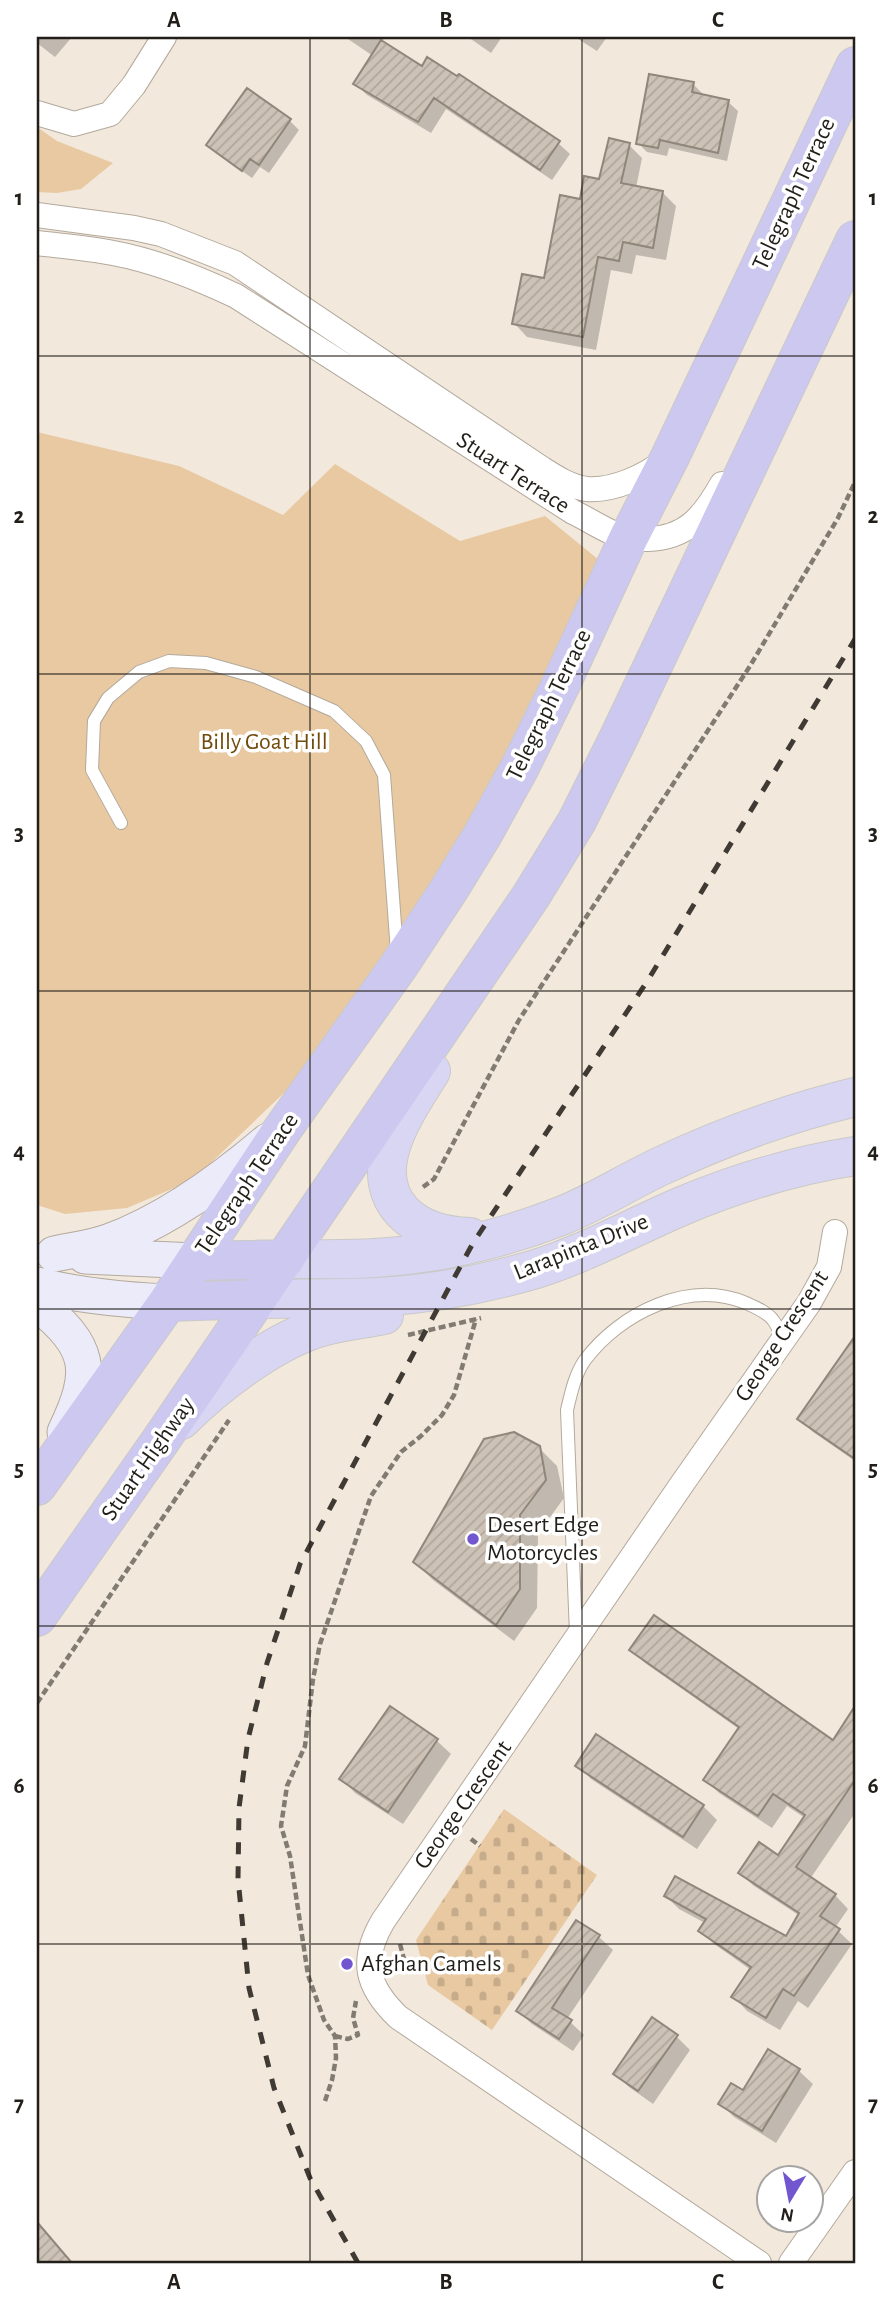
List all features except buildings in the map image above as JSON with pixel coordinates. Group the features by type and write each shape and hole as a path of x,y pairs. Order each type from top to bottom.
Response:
{"highway":[{"name":"Telegraph Terrace","path":"168,1302 282,1130 450,888 520,767 855,66"},
{"path":"40,1481 168,1302 257,1299 531,896 577,821 619,737 855,240"},
{"path":"195,1261 285,1259"},
{"name":"Stuart Highway","path":"37,1617 257,1299"}],"main road":[{"path":"522,1230 477,1237 444,1235 414,1222 397,1206 390,1194 387,1180 388,1162 399,1125 531,896"},
{"name":"Larapinta Drive","path":"285,1259 376,1258 473,1244 522,1230 582,1206 707,1146 810,1108 855,1097"},
{"path":"46,1252 106,1243 140,1228 176,1209 239,1166 282,1130"},
{"name":"Larapinta Drive","path":"257,1299 380,1297 434,1291 498,1279 587,1250 685,1205 756,1180 828,1160 855,1156"},
{"path":"46,1252 195,1261"},
{"path":"161,1440 195,1405 267,1352 292,1338 324,1326 471,1298 512,1285 538,1268"},
{"path":"37,1284 116,1299 168,1302"},
{"path":"37,1303 57,1319 78,1348 84,1367 85,1383 78,1406 40,1481"}],"street":[{"path":"37,113 74,124 110,114 134,85 164,37"},
{"name":"Stuart Terrace","path":"37,215 161,234 235,263 541,468 572,485 587,489 619,484 654,470 670,457"},
{"name":"Stuart Terrace","path":"37,243 113,253 156,263 236,296 573,512 628,539 666,537 696,522 708,508 855,231"},
{"name":"George Crescent","path":"759,2263 398,2017 382,2002 373,1985 369,1967 371,1947 383,1921 810,1303 823,1280 835,1232"},
{"path":"791,2263 855,2172"}],"lane":[{"path":"121,822 92,770 93,721 108,698 139,672 169,661 206,663 256,677 334,711 366,741 384,775 397,967"},
{"path":"577,1641 567,1410 572,1387 584,1362 629,1318 658,1303 698,1297 726,1296 762,1311 772,1319 783,1339"}],"path":[{"path":"397,1206 434,1179 519,1020 750,666 838,519 855,482"},
{"path":"325,2101 336,2058 335,2036 324,2021 308,1975 290,1856 281,1826 287,1786 304,1746 320,1644 371,1496 401,1452 442,1415 454,1395 476,1319"},
{"path":"37,1703 231,1417"},
{"path":"335,2036 348,2039 358,2035 353,2018 356,1998"}],"green space":[{"path":"37,127 57,141 113,163 81,189 57,193 37,192"},
{"name":"Billy Goat Hill","path":"37,432 179,466 283,515 335,464 460,541 545,516 599,560 468,848 288,1089 193,1180 127,1208 65,1214 37,1205"},
{"path":"504,1809 597,1875 492,2030 428,1985 416,1940"}],"railway":[{"path":"358,2263 310,2178 274,2088 249,1988 238,1879 239,1808 248,1739 267,1663 300,1564 473,1243 648,980 855,639"}],"place":[{"name":"Desert Edge Motorcycles","path":"473,1539"},
{"name":"Afghan Camels","path":"347,1964"}]}
